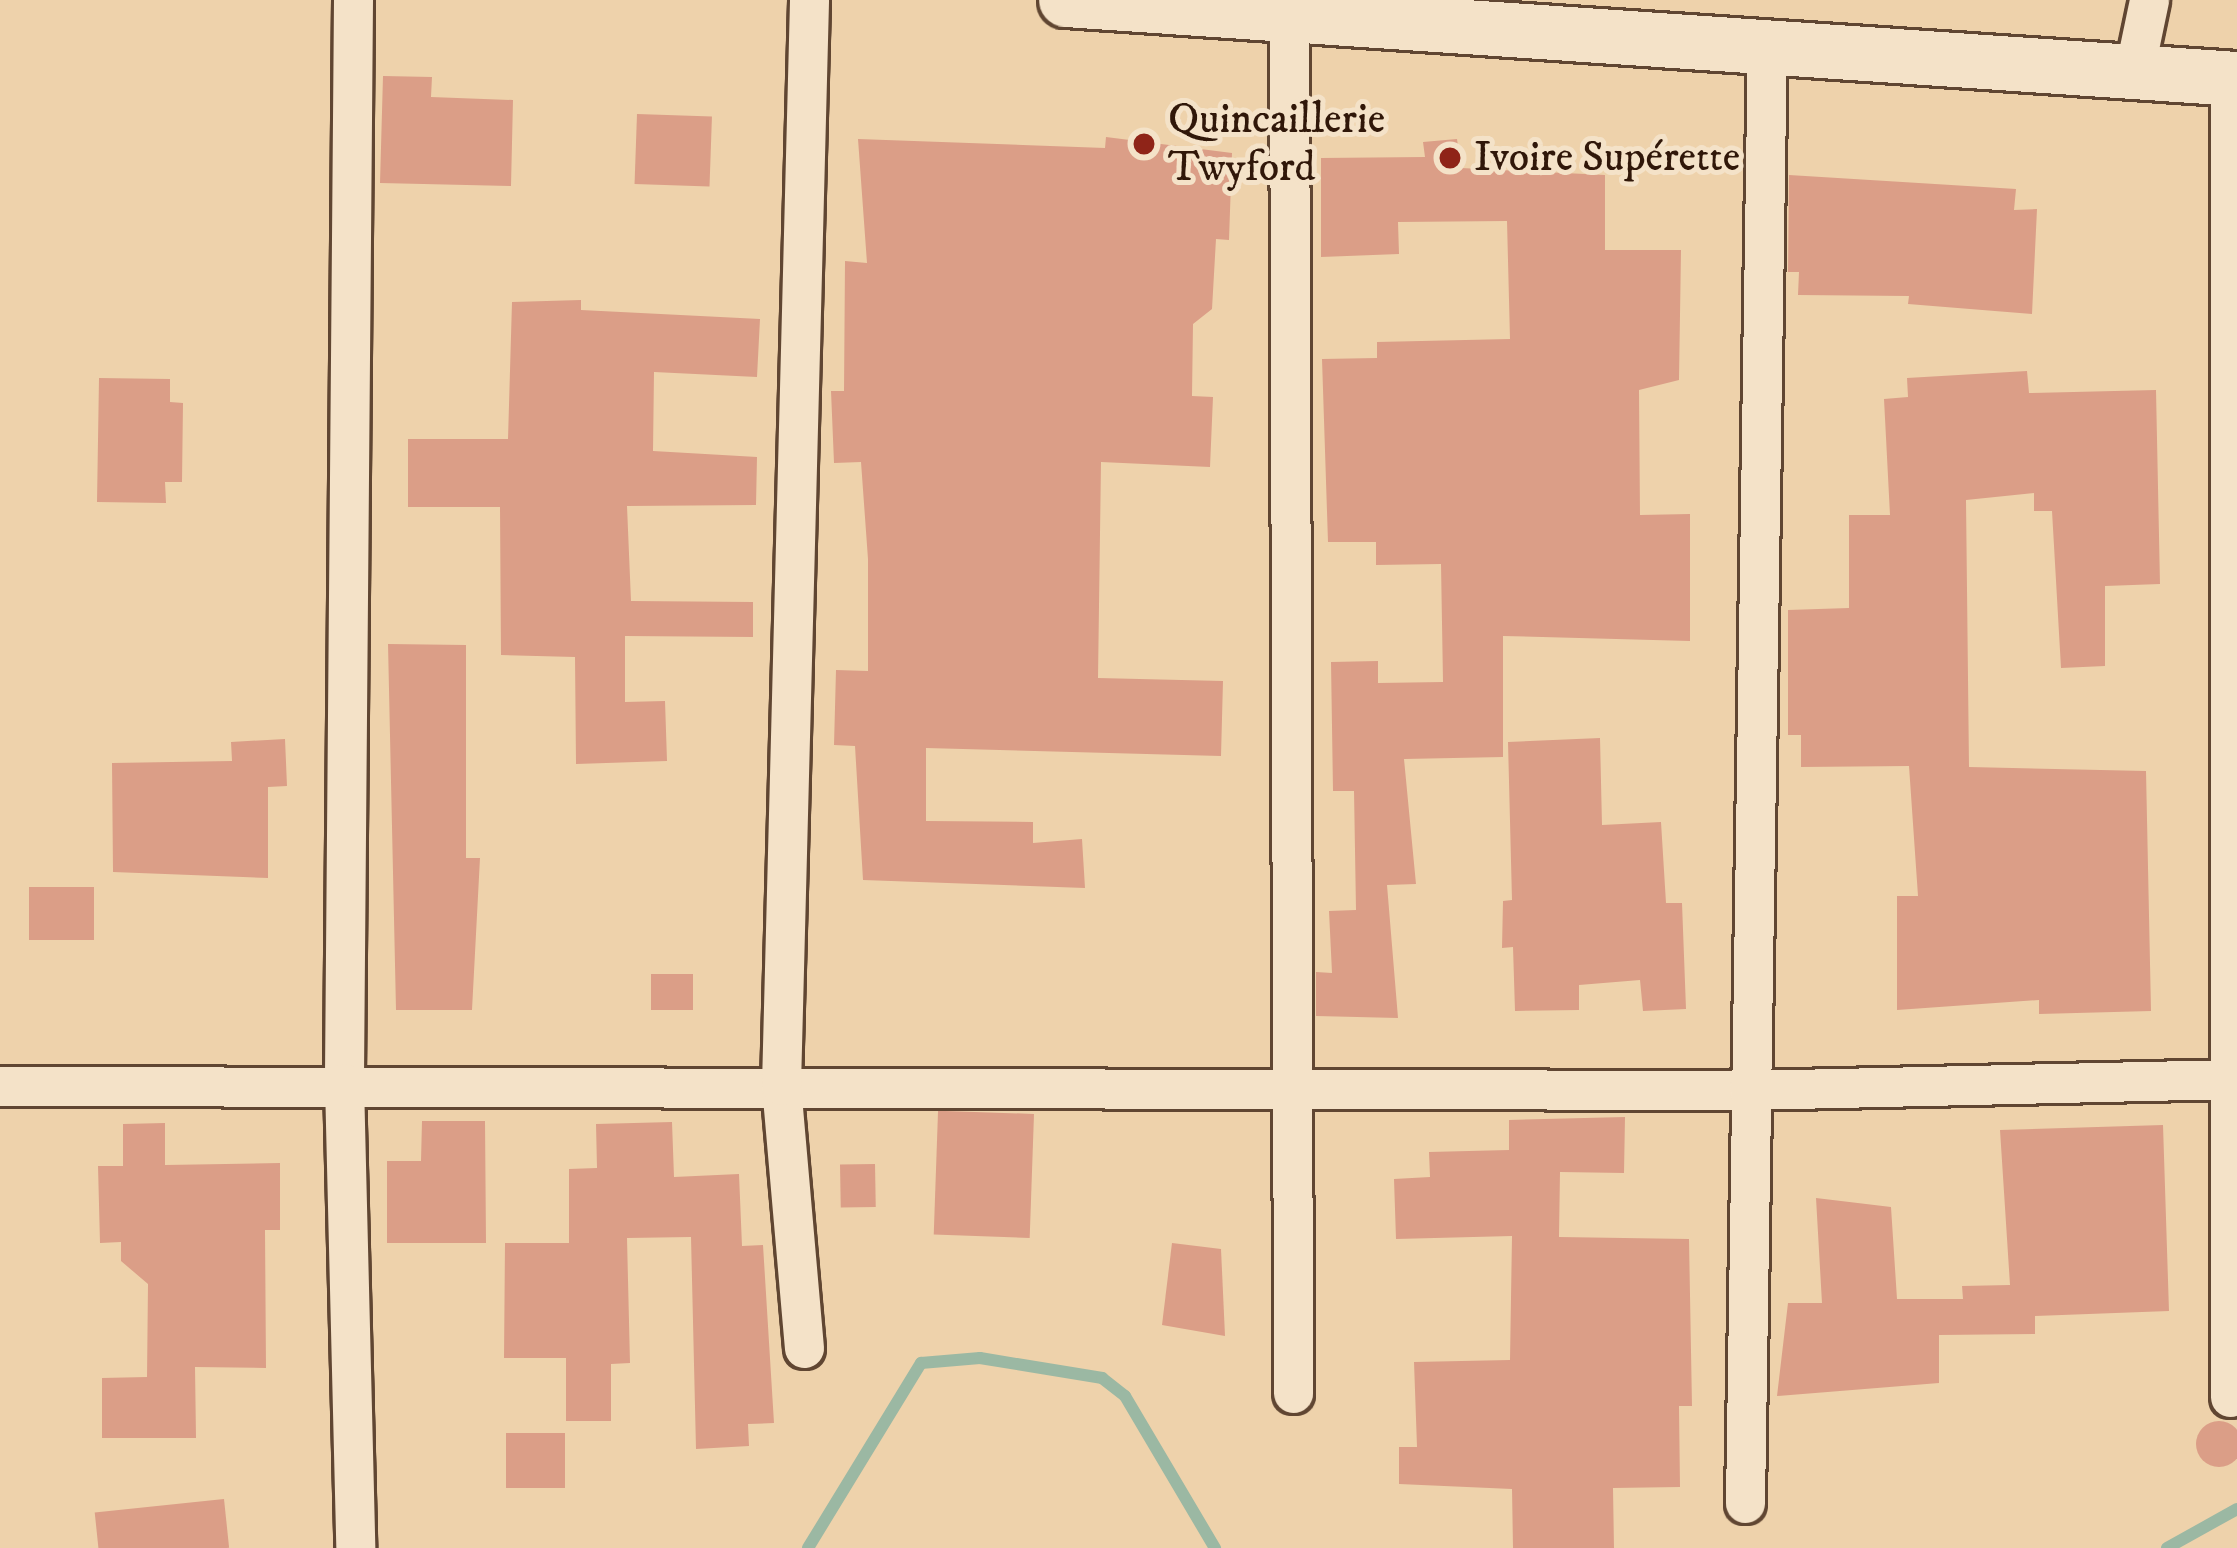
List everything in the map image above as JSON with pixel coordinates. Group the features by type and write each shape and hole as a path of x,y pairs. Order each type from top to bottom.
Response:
{"street":[{"path":"353,0 344,1083 355,1548"},
{"path":"804,1348 781,1085 809,0"},
{"path":"1066,0 1767,41 2234,79 2230,1396"},
{"path":"2134,72 2149,0"},
{"path":"1288,16 1293,1393"},
{"path":"1745,1503 1767,41"},
{"path":"0,1086 1289,1082 1749,1090 2231,1079"}],"building":[{"path":"383,76 432,77 431,97 513,100 511,186 380,183"},
{"path":"637,114 712,117 710,187 635,184"},
{"path":"1106,137 1232,153 1229,240 1216,239 1212,309 1193,324 1192,396 1213,397 1210,467 1101,462 1098,678 1223,681 1221,756 926,748 926,821 1033,822 1033,843 1082,839 1085,888 863,880 855,746 834,745 836,670 868,671 868,559 861,462 834,463 831,391 844,391 845,261 867,263 858,139 1105,148"},
{"path":"1457,139 1461,168 1605,175 1605,250 1681,250 1679,380 1639,390 1640,515 1690,514 1690,641 1503,636 1503,757 1404,759 1416,884 1387,885 1398,1018 1316,1016 1316,972 1332,973 1329,911 1356,910 1354,791 1333,791 1331,662 1378,661 1378,683 1443,682 1441,564 1376,565 1376,542 1328,542 1322,359 1377,358 1377,342 1510,339 1507,221 1398,222 1399,254 1321,257 1321,158 1425,157 1423,142"},
{"path":"1789,175 2016,189 2014,210 2037,209 2032,314 1908,304 1909,296 1798,295 1799,272 1788,272"},
{"path":"581,300 581,310 760,319 757,377 654,372 653,451 757,457 756,505 627,506 631,601 753,602 753,637 625,636 625,702 665,701 667,761 576,764 575,657 501,655 500,507 408,507 408,439 508,439 512,302"},
{"path":"2027,371 2029,393 2156,390 2160,584 2105,586 2105,666 2061,668 2052,511 2034,511 2034,493 1966,500 1969,767 2146,771 2151,1011 2039,1014 2039,1000 1897,1010 1897,896 1918,896 1909,766 1801,767 1801,735 1788,735 1788,610 1849,608 1849,515 1890,515 1884,399 1908,397 1907,378"},
{"path":"99,378 170,379 170,402 183,403 182,482 165,482 166,503 97,502"},
{"path":"388,644 466,645 466,858 480,858 472,1010 396,1010"},
{"path":"1600,738 1602,825 1661,822 1666,903 1682,903 1686,1009 1643,1011 1640,980 1579,985 1579,1010 1515,1011 1513,947 1502,948 1503,901 1512,900 1508,742"},
{"path":"285,739 287,786 268,787 268,878 113,872 112,763 232,761 231,742"},
{"path":"29,887 94,887 94,940 29,940"},
{"path":"651,974 693,974 693,1010 651,1010"},
{"path":"938,1111 1034,1114 1030,1238 934,1235"},
{"path":"1625,1117 1624,1173 1560,1172 1559,1237 1689,1239 1692,1406 1679,1406 1680,1487 1613,1488 1614,1548 1513,1548 1512,1489 1399,1484 1399,1447 1417,1447 1414,1362 1510,1360 1512,1236 1396,1239 1394,1179 1430,1177 1429,1152 1509,1150 1509,1120"},
{"path":"422,1121 485,1121 486,1243 387,1243 387,1161 421,1161"},
{"path":"672,1122 674,1177 739,1174 742,1246 763,1245 774,1423 748,1424 749,1446 696,1449 691,1237 627,1238 630,1363 611,1364 611,1421 566,1421 566,1358 504,1358 505,1243 569,1243 569,1169 597,1168 596,1124"},
{"path":"165,1123 165,1165 280,1163 280,1230 265,1230 266,1368 195,1367 196,1438 102,1438 102,1378 147,1377 148,1284 121,1261 121,1242 100,1243 98,1166 123,1166 123,1124"},
{"path":"2163,1125 2169,1311 2035,1316 2035,1334 1939,1335 1939,1383 1777,1396 1788,1303 1822,1303 1816,1198 1891,1207 1897,1299 1963,1299 1962,1286 2010,1285 2000,1130"},
{"path":"875,1164 876,1207 841,1208 840,1165"},
{"path":"1172,1243 1221,1249 1225,1336 1162,1325"},
{"path":"2219,1421 2235,1428 2242,1444 2235,1460 2219,1467 2203,1460 2196,1444 2203,1428"},
{"path":"506,1433 565,1433 565,1488 506,1488"},
{"path":"224,1499 229,1548 98,1548 95,1513"}],"waterway":[{"path":"808,1548 921,1363 980,1358 1102,1378 1125,1396 1215,1548"},
{"path":"2167,1548 2237,1509"}],"place":[{"name":"Quincaillerie Twyford","path":"1144,144"},
{"name":"Ivoire Supérette","path":"1450,158"}]}
